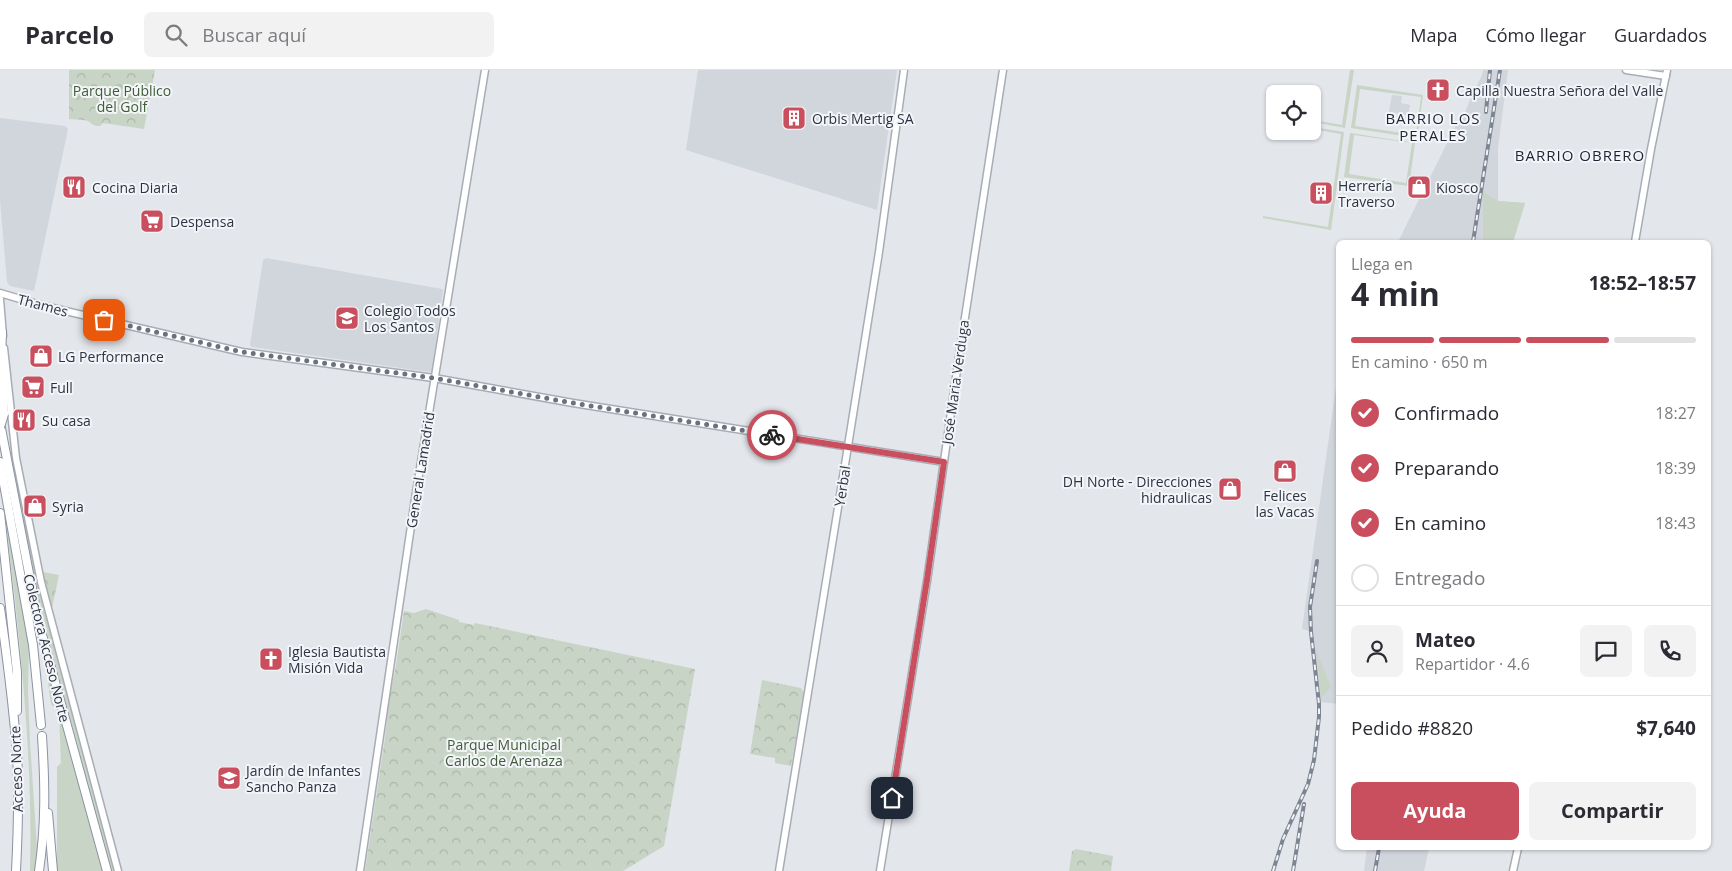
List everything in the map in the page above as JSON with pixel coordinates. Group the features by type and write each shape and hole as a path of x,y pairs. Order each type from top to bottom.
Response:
{"highway":[{"path":"0,427 4,414 1,358 2,332"},
{"name":"Colectora Acceso Norte","path":"0,423 38,620 107,871"},
{"path":"0,462 33,645 41,726"},
{"path":"0,514 17,672 17,753"},
{"name":"Acceso Norte","path":"0,608 10,678 17,753 16,871"},
{"path":"39,871 44,837 45,796 42,736"},
{"path":"45,796 51,834 53,871"}],"street":[{"name":"General Lamadrid","path":"360,871 399,600 485,70"},
{"name":"Yerbal","path":"779,871 879,252 904,70"},
{"name":"José Maria Verduga","path":"880,871 926,590 972,266 1003,70"},
{"path":"1626,70 1667,73 1652,142 1635,240"},
{"name":"Thames","path":"0,292 52,308 242,352 434,378 573,403 944,462"},
{"path":"0,299 16,458 42,586 118,871"},
{"path":"1513,871 1518,850"}],"shaded area":[{"name":"Orbis Mertig SA","path":"698,70 897,70 877,210 686,150"},
{"path":"1483,70 1508,70 1498,148 1498,201 1525,203 1514,240 1399,240 1460,117 1464,116"},
{"path":"1392,95 1402,96 1401,103 1410,105 1408,115 1389,112"},
{"path":"0,118 65,126 68,129 34,291 10,286 7,282 0,200"},
{"name":"Colegio Todos Los Santos","path":"266,258 442,289 432,370 430,372 252,347 250,345 263,260"},
{"path":"1336,387 1336,704 1320,702 1309,631 1302,629"},
{"path":"1367,850 1429,850 1424,871 1364,871"}],"green space":[{"name":"Parque Público del Golf","path":"69,70 155,70 144,129 103,123 98,126 86,120 69,119"},
{"path":"1350,70 1354,70 1345,128 1321,124 1321,121 1342,125"},
{"path":"1357,85 1423,95 1417,138 1351,128","holes":["1360,89 1421,97 1416,135 1355,126"]},
{"path":"1321,128 1344,132 1331,230 1263,218 1263,216 1328,227 1341,134 1321,130"},
{"path":"1350,133 1415,143 1409,186 1344,177","holes":["1354,135 1412,143 1406,183 1349,174"]},
{"path":"1483,192 1498,201 1525,203 1514,240 1483,240"},
{"path":"13,461 40,595 116,871 111,871 37,594 19,507"},
{"path":"4,507 6,508 29,643 28,691 38,863 36,871 30,871 29,780 24,689"},
{"path":"43,572 59,575 52,608 50,607"},
{"name":"Parque Municipal Carlos de Arenaza","path":"426,609 459,620 459,622 474,625 475,623 695,669 664,846 623,871 365,871 389,699 404,611 414,613"},
{"path":"1316,650 1331,687 1321,698"},
{"path":"46,668 53,691 103,871 57,871 57,767 61,763 59,713 51,704"},
{"path":"762,680 801,688 804,693 791,766 775,763 775,758 750,754"},
{"path":"1076,849 1113,856 1111,871 1069,871 1072,851"}],"railway":[{"path":"1486,112 1490,70"},
{"path":"1473,240 1500,70"},
{"path":"1273,871 1283,839 1308,784 1314,760 1319,704 1310,607 1317,561"},
{"path":"1293,871 1304,804"},
{"path":"1375,871 1379,850"}],"way so far":[{"path":"104,320 242,352 434,378 573,403 772,435"}],"place":[{"name":"Capilla Nuestra Señora del Valle","path":"1438,90"},
{"name":"Orbis Mertig SA","path":"794,118"},
{"name":"Cocina Diaria","path":"74,187"},
{"name":"Kiosco","path":"1419,187"},
{"name":"Herrería Traverso","path":"1321,193"},
{"name":"Despensa","path":"152,221"},
{"name":"Colegio Todos Los Santos","path":"347,318"},
{"name":"LG Performance","path":"41,356"},
{"name":"Full","path":"33,387"},
{"name":"Su casa","path":"24,420"},
{"name":"Felices las Vacas","path":"1285,471"},
{"name":"DH Norte - Direcciones hidraulicas","path":"1230,489"},
{"name":"Syria","path":"35,506"},
{"name":"Iglesia Bautista Misión Vida","path":"271,659"},
{"name":"Jardín de Infantes Sancho Panza","path":"229,778"}],"district":[{"name":"BARRIO LOS PERALES","path":"1433,126"},
{"name":"BARRIO OBRERO","path":"1580,155"}],"route":[{"path":"772,435 944,462 892,798"}]}
